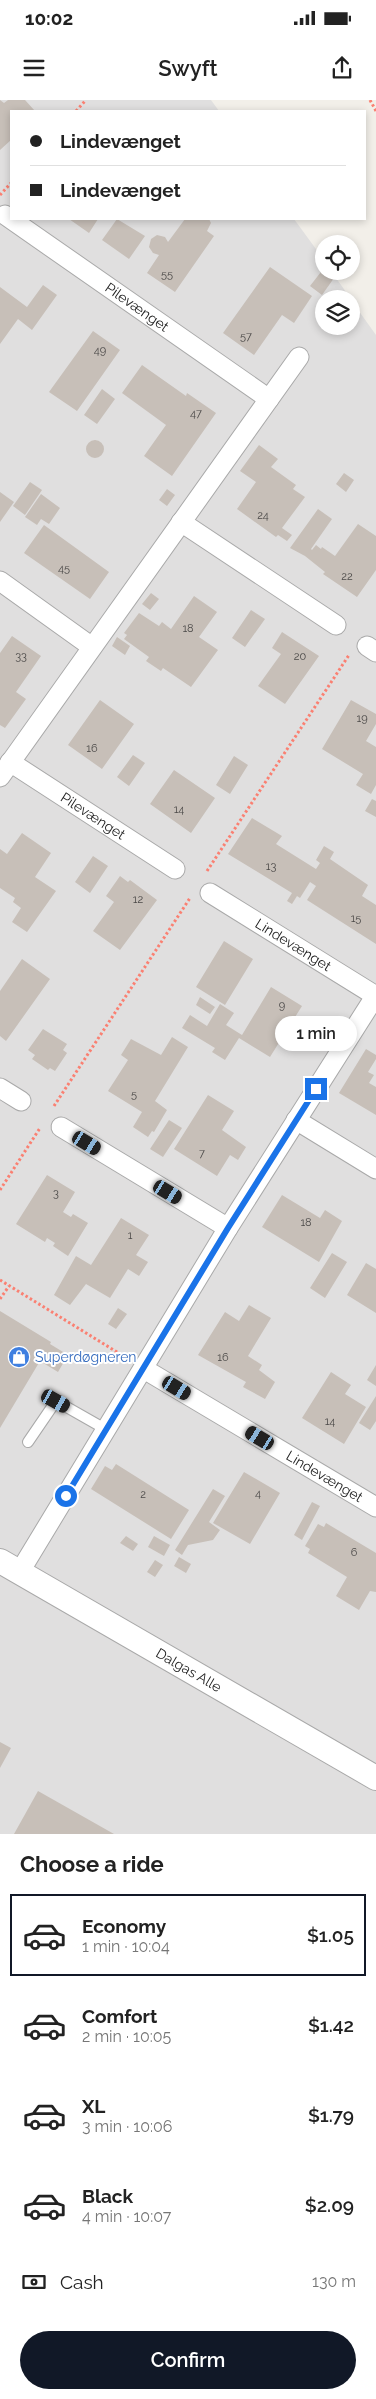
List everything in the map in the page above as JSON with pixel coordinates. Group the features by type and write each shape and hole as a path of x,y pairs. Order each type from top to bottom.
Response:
{"street":[{"name":"Pilevænget","path":"5,215 10,218"},
{"name":"Pilevænget","path":"12,220 269,399"},
{"name":"Pilevænget","path":"175,869 5,769 299,357"},
{"path":"181,522 336,625"},
{"path":"0,581 92,647"},
{"name":"Lindevænget","path":"10,1567 107,1430 228,1228 376,996 202,887"},
{"path":"0,1088 20,1101"},
{"path":"296,1120 376,1169"},
{"path":"53,1123 228,1228"},
{"name":"Lindevænget","path":"144,1369 376,1507"},
{"name":"Dalgas Alle","path":"10,1567 376,1778"}],"lane":[{"path":"28,1442 56,1401 107,1430"}],"path":[{"path":"77,110 86,100"},
{"path":"370,100 376,111"},
{"path":"0,195 10,184"},
{"path":"0,1190 53,1123 202,887 366,648"},
{"path":"0,1280 144,1369"},
{"path":"0,1299 9,1286"}],"shaded area":[{"path":"0,100 211,100 218,110 10,110 10,220 295,220 315,248 315,280 337,280 345,290 315,290 315,335 360,335 360,313 376,335 376,1834 0,1834"}],"building":[{"path":"0,100 4,103 8,100 25,100 34,110 10,110 10,141 0,150"},
{"path":"70,220 97,220 89,233"},
{"path":"116,220 145,236 129,259 102,240"},
{"path":"184,220 210,220 211,223 207,231 214,236 175,292 147,273 159,255 153,253 149,247 151,239 157,235 165,237 168,242"},
{"path":"270,267 312,296 294,323 282,315 254,355 223,333"},
{"path":"315,280 333,280 326,290 315,290 310,286"},
{"path":"43,285 57,295 32,330 18,319 0,344 0,287 27,307"},
{"path":"93,331 120,350 77,411 49,392"},
{"path":"142,365 186,396 187,393 216,413 172,476 144,456 166,425 122,393"},
{"path":"102,389 115,399 97,424 84,415"},
{"path":"95,440 101,443 104,449 101,455 95,458 89,455 86,449 89,443"},
{"path":"259,445 278,459 271,467 296,485 293,489 305,497 282,528 292,535 287,541 278,535 276,537 237,509 256,482 240,471"},
{"path":"344,473 354,480 346,492 336,484"},
{"path":"30,482 42,490 25,515 13,506"},
{"path":"167,489 175,495 167,506 159,500"},
{"path":"0,492 14,502 0,522"},
{"path":"41,494 60,508 49,524 41,519 37,525 25,517"},
{"path":"318,509 332,519 312,550 316,545 335,556 358,524 376,536 376,570 357,597 323,574 325,572 305,556 290,548"},
{"path":"44,525 109,572 90,599 24,553"},
{"path":"151,593 159,599 150,610 142,604"},
{"path":"194,596 217,612 199,637 218,650 191,687 163,668 161,671 146,661 149,657 124,639 127,635 124,633 139,613 159,626 162,622 171,629"},
{"path":"251,610 265,619 245,647 232,638"},
{"path":"282,632 319,656 285,704 258,686 281,654 272,648"},
{"path":"12,636 41,656 16,692 26,699 5,728 0,725 0,653"},
{"path":"117,637 130,646 125,655 112,646"},
{"path":"100,700 134,724 102,769 68,745"},
{"path":"351,700 376,714 376,724 366,741 376,747 376,785 371,794 356,785 363,774 322,749"},
{"path":"133,755 145,763 129,786 117,777"},
{"path":"234,756 248,765 230,794 216,785"},
{"path":"174,770 215,798 191,833 150,804"},
{"path":"372,799 376,801 376,817 365,811"},
{"path":"252,818 282,836 276,844 316,869 320,863 316,860 324,846 334,852 330,859 368,885 362,896 376,905 376,944 307,900 316,886 310,882 300,898 297,896 292,904 287,901 292,893 228,854"},
{"path":"22,833 51,853 35,877 56,891 27,932 12,922 21,908 13,902 15,898 0,888 0,849 7,854"},
{"path":"93,856 108,866 90,893 75,882"},
{"path":"120,876 128,882 130,880 157,900 120,950 93,931 114,902 106,896"},
{"path":"224,941 253,959 225,1005 196,987"},
{"path":"22,959 50,979 6,1041 0,1036 0,991"},
{"path":"271,987 302,1006 270,1057 239,1038 225,1060 212,1052 215,1048 182,1028 190,1015 207,1026 220,1004 234,1013 226,1025 242,1035"},
{"path":"200,997 215,1007 210,1014 196,1005"},
{"path":"43,1029 67,1044 63,1050 67,1053 55,1071 50,1068 48,1070 32,1059 35,1055 28,1050"},
{"path":"172,1037 188,1047 155,1101 167,1110 154,1132 152,1131 148,1137 133,1127 142,1112 108,1091 128,1060 121,1055 131,1039 161,1055"},
{"path":"366,1049 376,1055 376,1059 368,1072 374,1075 369,1083 376,1087 376,1115 339,1093"},
{"path":"208,1095 234,1111 222,1130 246,1147 238,1160 230,1155 217,1176 174,1149"},
{"path":"169,1120 182,1128 163,1157 150,1149"},
{"path":"47,1175 75,1192 63,1212 71,1217 73,1214 88,1223 68,1256 53,1246 55,1243 47,1238 45,1242 16,1224"},
{"path":"282,1195 320,1218 325,1210 342,1221 319,1262 262,1227"},
{"path":"121,1218 149,1235 136,1255 148,1262 139,1276 128,1269 110,1298 86,1284 70,1305 54,1295 76,1256 91,1265"},
{"path":"332,1253 347,1262 325,1298 310,1288"},
{"path":"366,1263 376,1269 376,1313 347,1295"},
{"path":"249,1305 271,1318 248,1356 262,1365 259,1370 275,1382 265,1399 243,1387 246,1382 198,1355 225,1312 239,1321"},
{"path":"118,1308 127,1314 116,1329 108,1324"},
{"path":"0,1311 51,1342 50,1344 68,1355 58,1372 40,1361 0,1428"},
{"path":"376,1365 376,1386 367,1380"},
{"path":"331,1372 351,1385 345,1394 366,1407 344,1444 302,1418"},
{"path":"376,1396 376,1421 370,1430 359,1423"},
{"path":"116,1464 189,1510 171,1539 91,1489 105,1466 112,1470"},
{"path":"244,1472 280,1493 250,1544 213,1523"},
{"path":"213,1489 225,1496 209,1522 220,1530 213,1540 188,1545 182,1555 175,1550"},
{"path":"312,1502 320,1506 302,1540 294,1535"},
{"path":"326,1523 376,1553 376,1592 370,1591 359,1610 336,1596 347,1577 308,1553 310,1549 305,1546 318,1524 324,1527"},
{"path":"126,1536 138,1544 133,1551 120,1543"},
{"path":"154,1536 170,1545 164,1556 148,1547"},
{"path":"179,1557 191,1564 186,1573 174,1566"},
{"path":"155,1560 163,1565 155,1577 147,1572"},
{"path":"0,1742 11,1748 0,1768"},
{"path":"38,1791 114,1834 14,1834"}],"place":[{"name":"Superdøgneren","path":"19,1357"}],"route":[{"path":"66,1496 228,1228 316,1089"}]}
